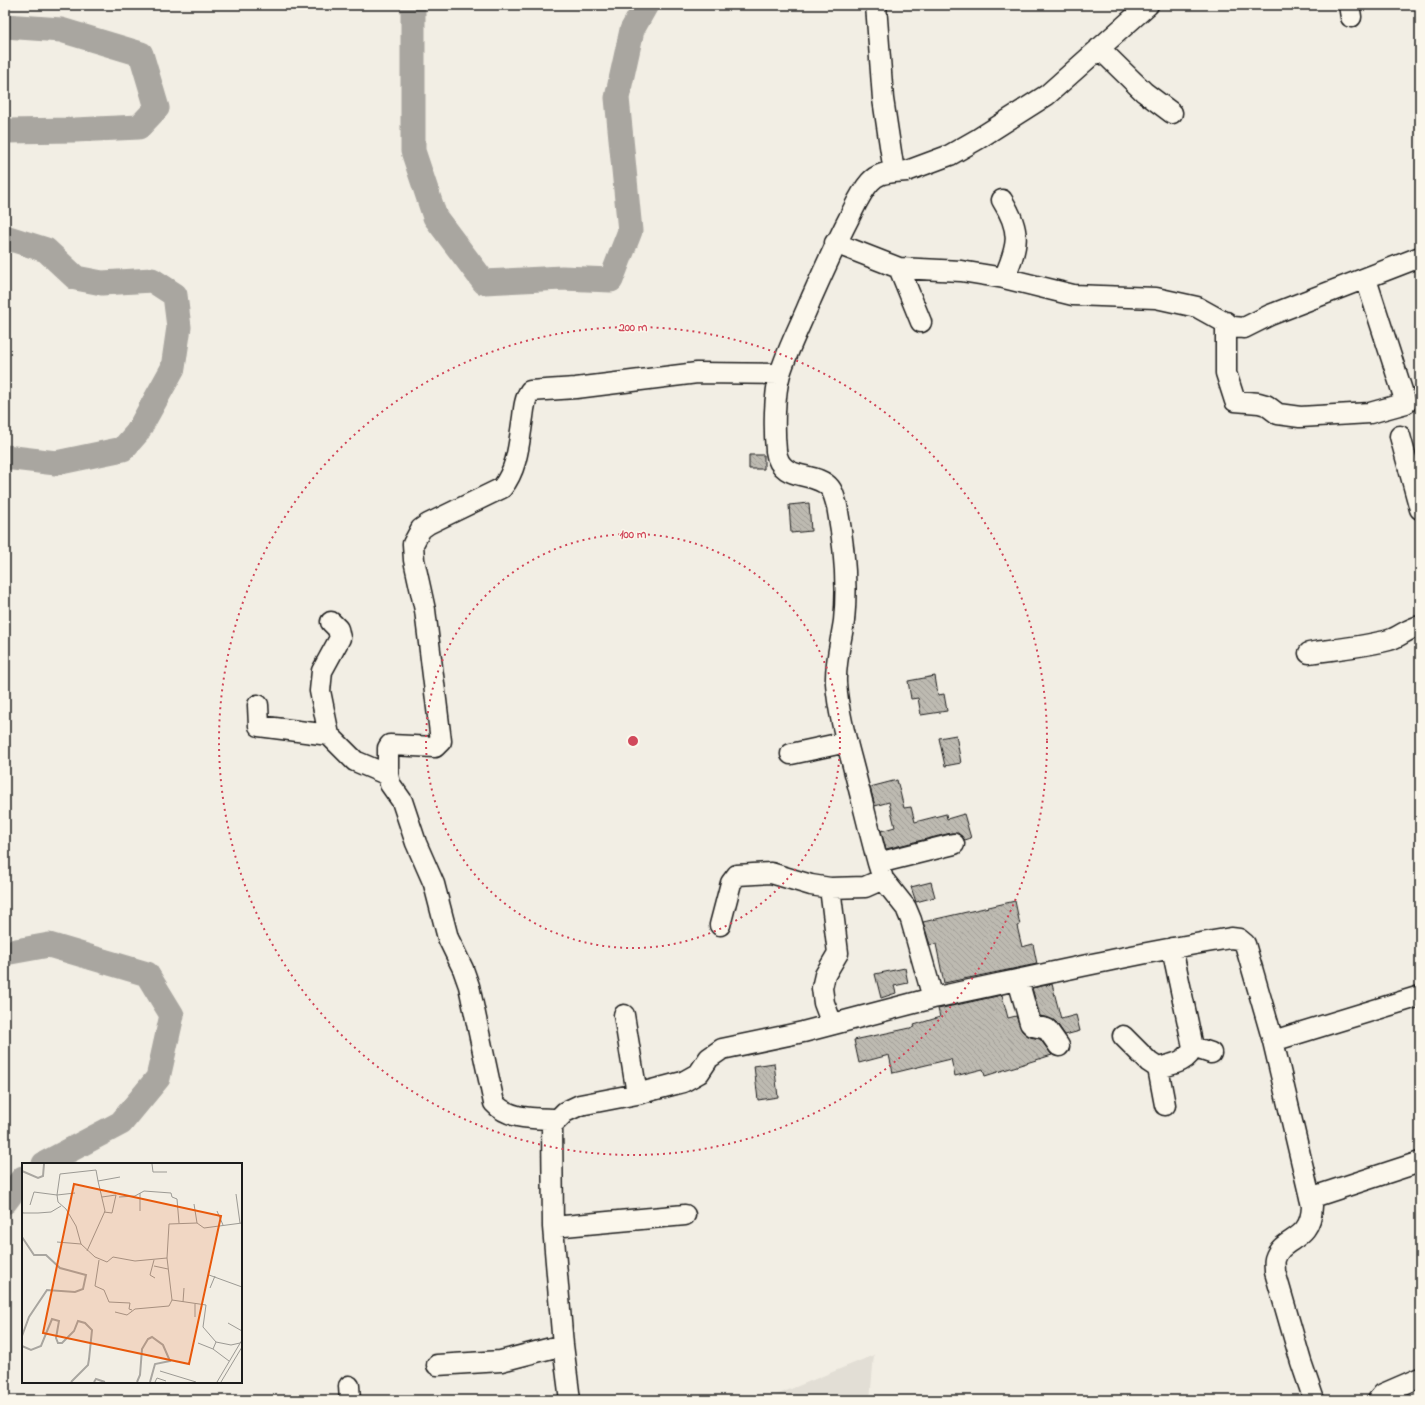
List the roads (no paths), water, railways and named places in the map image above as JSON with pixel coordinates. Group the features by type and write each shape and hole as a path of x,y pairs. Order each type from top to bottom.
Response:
{"street":[{"path":"876,5 883,99 894,172"},
{"path":"933,998 911,920 906,908 881,871 838,706 836,680 844,620 846,575 839,520 834,496 830,487 817,479 798,475 787,470 780,463 776,453 775,423 780,374 835,244 870,181 882,173 907,171 950,155 978,139 1047,95 1148,5"},
{"path":"1099,48 1144,92 1172,113"},
{"path":"1002,200 1010,214 1015,228 1017,241 1004,278"},
{"path":"835,244 900,268 961,271 1004,278 1072,295 1156,298 1197,307 1233,327 1244,328 1270,315 1420,257"},
{"path":"900,268 921,322"},
{"path":"1226,322 1226,373 1235,401 1259,403 1266,405 1278,414 1300,417 1370,413 1406,403 1366,279"},
{"path":"557,1119 514,1115 501,1110 494,1103 465,975 448,938 434,884 416,842 402,801 390,784 388,775 388,748 390,745 435,747 441,741 425,610 414,560 413,544 421,529 428,524 502,488 510,478 516,461 526,401 530,391 576,388 697,373 780,374"},
{"path":"1400,436 1420,509"},
{"path":"331,622 338,629 340,638 322,671 320,691 329,735 355,761 388,775"},
{"path":"1309,653 1384,641 1397,637 1413,628 1420,626"},
{"path":"258,705 259,726 329,735"},
{"path":"791,754 847,742"},
{"path":"720,925 731,883 737,875 771,873 811,885 830,888 865,887 881,871 954,844"},
{"path":"830,888 838,953 825,975 822,988 824,1003 832,1024"},
{"path":"570,1400 563,1345 553,1227 552,1125 565,1112 580,1105 637,1094 683,1082 699,1074 709,1058 722,1050 933,998 1092,963 1231,938 1238,939 1244,944 1273,1041 1310,1198 1311,1218 1306,1228 1279,1251 1275,1259 1275,1272 1301,1362 1314,1400"},
{"path":"1158,1068 1184,1060 1190,1054 1193,1047 1172,948"},
{"path":"1018,980 1030,1023 1033,1026 1047,1029 1059,1046"},
{"path":"1273,1041 1420,996"},
{"path":"624,1015 637,1094"},
{"path":"1124,1036 1149,1062 1158,1068 1165,1105"},
{"path":"1193,1047 1211,1054"},
{"path":"1310,1198 1420,1162"},
{"path":"553,1227 685,1215"},
{"path":"437,1365 501,1361 563,1345"},
{"path":"1378,1400 1383,1394 1420,1378"}],"waterway":[{"path":"413,5 413,151 435,217 484,282 562,278 611,280 630,231 617,98 632,30 646,5"},
{"path":"5,26 61,30 141,54 157,108 139,127 5,131"},
{"path":"5,237 46,250 76,278 102,283 152,280 175,295 179,327 173,368 137,433 123,449 56,463 5,457"},
{"path":"5,953 49,945 147,974 172,1015 158,1078 121,1123 46,1163"},
{"path":"5,1202 22,1179"}]}
